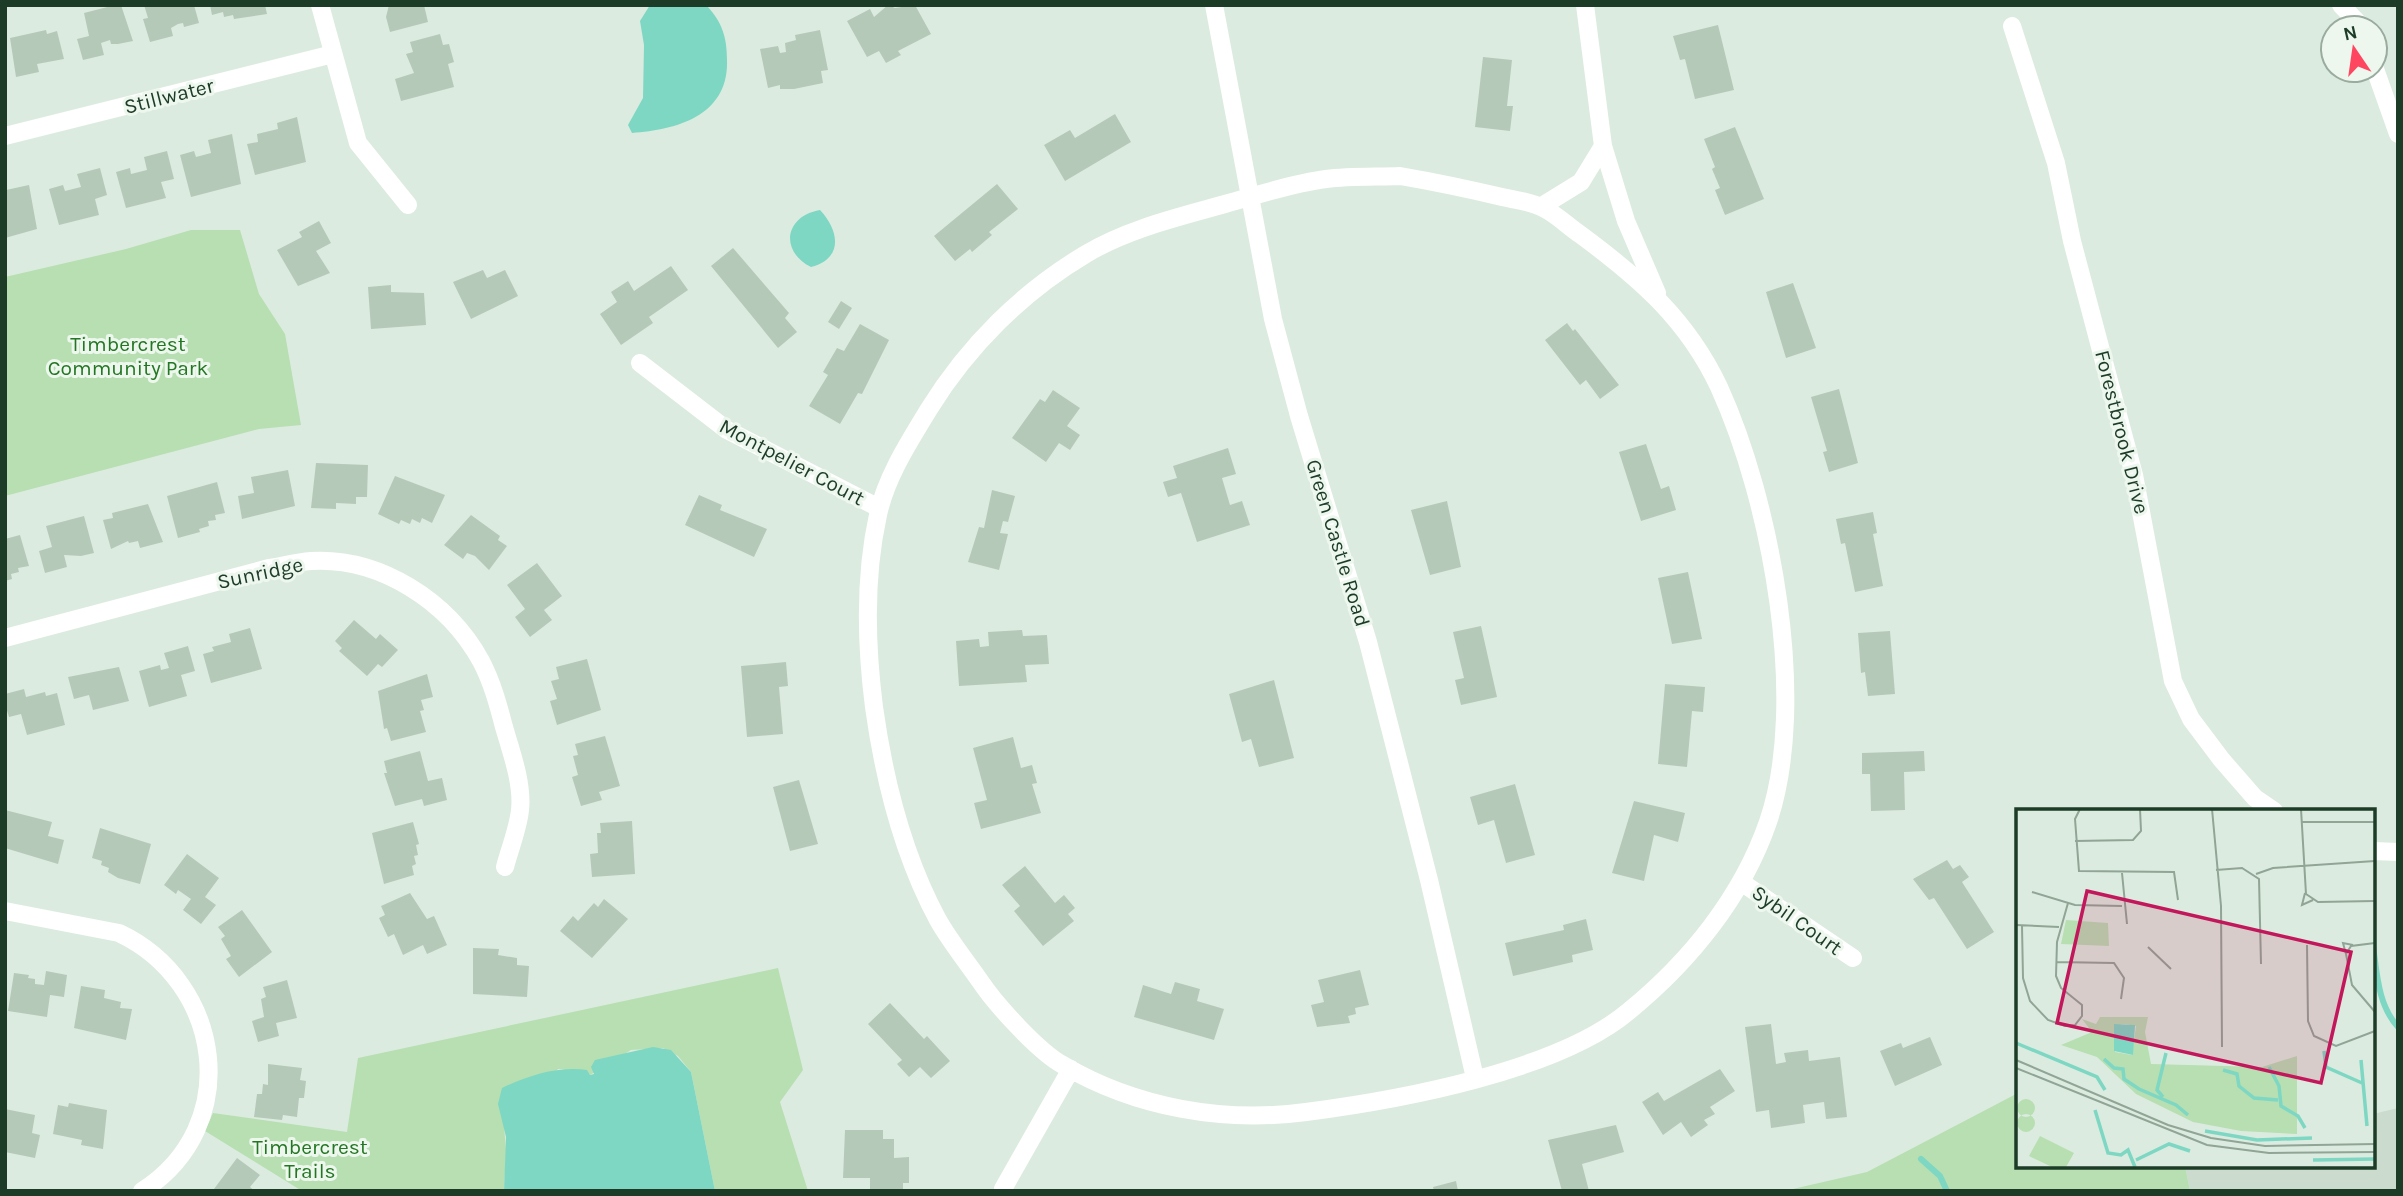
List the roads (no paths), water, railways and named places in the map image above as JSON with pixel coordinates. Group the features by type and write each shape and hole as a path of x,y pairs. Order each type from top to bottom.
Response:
{"street":[{"path":"320,5 358,143 408,205"},
{"name":"Green Castle Road","path":"1214,5 1273,318 1299,416 1368,642 1429,880 1475,1078"},
{"path":"1586,5 1603,146 1626,221 1658,296 1717,383 1747,463 1771,563 1787,704 1783,760 1768,822 1741,882 1723,912 1682,961 1624,1016 1529,1063 1418,1094 1362,1104 1247,1117 1203,1113 1135,1097 1058,1063 991,998 938,920 906,843 880,748 867,647 871,558 879,508 902,454 950,375 1016,303 1090,251 1164,221 1326,179 1400,176 1466,187 1542,206 1658,296"},
{"name":"Forestbrook Drive","path":"2012,26 2056,163 2072,241 2134,475 2173,681 2191,719 2221,759 2255,798 2271,809"},
{"name":"Stillwater","path":"5,136 333,54"},
{"path":"2380,84 2398,134"},
{"path":"1542,206 1581,181 1603,146"},
{"name":"Montpelier Court","path":"640,363 727,430 879,508"},
{"name":"Sunridge","path":"5,638 269,568 311,561 344,562 374,570 406,584 438,607 464,636 489,679 513,759 521,808 505,867"},
{"path":"2375,851 2398,852"},
{"name":"Sybil Court","path":"1741,882 1853,958"},
{"path":"5,911 127,937 164,963 194,1003 205,1035 209,1073 204,1107 192,1138 179,1159 142,1191"},
{"path":"1003,1189 1071,1069"}],"water":[{"path":"650,5 707,6 720,24 725,37 725,79 719,94 698,116 667,128 632,133 628,125 643,98 644,45 640,21"},
{"path":"820,210 832,227 835,243 829,258 811,267 794,252 790,235 799,219"},
{"path":"653,1047 671,1050 691,1072 715,1191 504,1191 506,1137 498,1104 502,1088 523,1079 555,1071 576,1069 594,1074 591,1067 595,1060"}],"waterway":[{"path":"2375,962 2382,999 2398,1027"},
{"path":"1921,1159 1940,1176 1947,1191"}],"park label":[{"name":"Timbercrest Community Park","path":"128,356"},
{"name":"Timbercrest Trails","path":"310,1159"}]}
